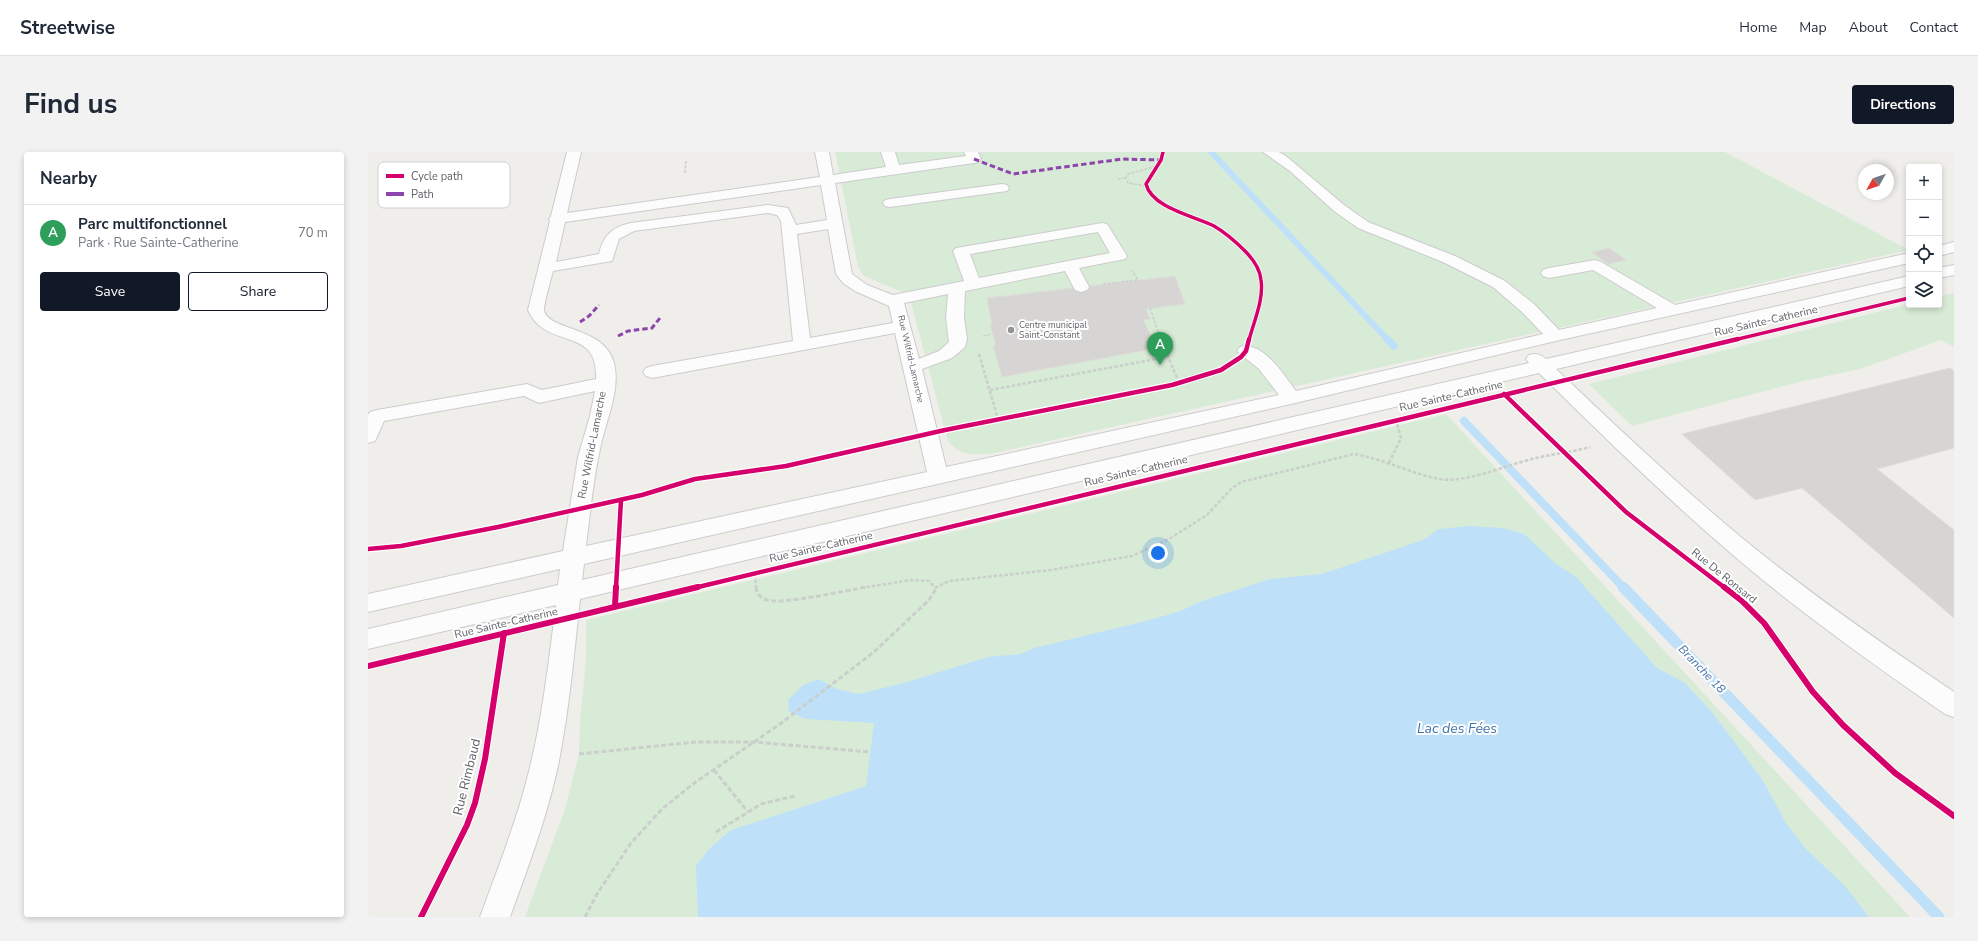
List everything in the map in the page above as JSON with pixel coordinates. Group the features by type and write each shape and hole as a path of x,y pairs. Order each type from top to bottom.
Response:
{"street":[{"name":"Rue Wilfrid-Lamarche","path":"569,593 591,444 599,421 605,364 603,354 586,340 548,325 537,315 536,304 556,219 574,152"},
{"path":"822,152 842,267 847,279 852,283 892,300 1119,256 1102,227 961,251 973,284"},
{"path":"888,152 894,170"},
{"path":"890,203 925,182 974,159 971,152"},
{"path":"1270,152 1286,161 1350,217 1363,225 1449,259 1499,284 1528,308 1555,336"},
{"path":"556,219 894,170 925,182 1002,188"},
{"path":"544,268 606,258 611,238 623,230 638,226 750,210 768,209 783,211 788,221 802,345"},
{"path":"789,231 835,223"},
{"path":"1942,250 1954,247"},
{"path":"368,603 938,475 1291,398 1522,345 1555,336 1906,259"},
{"path":"1548,273 1595,264 1672,310"},
{"path":"1070,266 1088,286"},
{"path":"1942,272 1954,270"},
{"name":"Rue Sainte-Catherine","path":"368,639 1288,424 1906,282"},
{"path":"913,366 948,353 956,348 958,343 955,317 956,287"},
{"name":"Rue Wilfrid-Lamarche","path":"892,300 899,310 938,475"},
{"path":"652,372 903,326"},
{"path":"1522,345 1596,418 1704,519 1767,571 1886,660 1954,706"},
{"path":"1246,351 1267,366 1291,398"},
{"path":"368,436 377,416 527,390 539,397 604,383"},
{"path":"495,917 524,833 543,767 564,639 569,593"}],"path":[{"path":"685,173 686,160"},
{"path":"1152,172 1161,160"},
{"path":"1126,178 1128,174 1134,171 1157,166"},
{"path":"1118,178 1126,178"},
{"path":"1126,178 1128,183 1146,186"},
{"path":"1148,192 1146,186 1149,178"},
{"path":"1088,286 1138,280"},
{"path":"1150,308 1167,357 1179,383"},
{"path":"979,352 998,419"},
{"path":"990,390 1167,357"},
{"path":"1172,385 1185,381"},
{"path":"990,421 1005,418"},
{"path":"1389,463 1401,438 1399,426 1394,420"},
{"path":"585,917 596,894 631,843 662,809 693,784 780,724 874,652 929,600 935,588 949,581 1052,570 1132,556 1169,539 1207,516 1231,489 1241,482 1260,476 1354,454 1372,457 1439,479 1456,480 1537,458 1566,454 1590,447"},
{"path":"1560,449 1571,459"},
{"path":"755,573 757,593 761,598 768,601 789,600 911,580 929,581 935,588"},
{"path":"579,754 695,742 754,742 870,752"},
{"path":"714,770 748,812"},
{"path":"716,832 761,804 795,796"}],"green space":[{"path":"835,152 1725,152 1906,248 1906,251 995,453 981,454 969,454 963,452 958,450 948,441 910,299 902,292 864,276 858,266"},
{"path":"1954,293 1954,347 1941,340 1860,369 1803,381 1632,426 1589,384 1906,305 1906,308 1942,308 1942,296"},
{"name":"Lac des Fées","path":"1446,414 1910,917 525,917 565,809 579,754 580,719 586,661 586,620"}],"water":[{"name":"Lac des Fées","path":"1468,526 1503,528 1524,534 1555,563 1576,577 1657,668 1685,683 1712,712 1762,779 1786,823 1806,849 1845,886 1869,917 698,917 696,866 708,850 731,830 866,786 874,723 806,719 789,712 788,700 803,685 819,679 837,689 859,694 907,682 988,657 1020,654 1034,648 1146,621 1181,611 1199,602 1270,579 1322,574 1423,540 1439,529"}],"building":[{"path":"1609,248 1626,260 1608,264 1592,252"},
{"path":"1175,276 1185,304 1146,309 1150,319 1143,320 1157,348 1002,377 993,346 996,345 990,325 992,325 987,298"},
{"path":"1950,368 1954,371 1954,448 1877,469 1954,530 1954,618 1802,488 1755,500 1682,434"}],"waterway":[{"path":"1211,152 1388,340"},
{"path":"1388,340 1394,346"},
{"name":"Branche 18","path":"1464,421 1624,588"},
{"name":"Branche 18","path":"1623,587 1939,917"}],"marked path":[{"path":"974,159 1013,174 1122,159 1161,160"},
{"path":"580,322 589,316 599,305"},
{"path":"618,336 628,331 652,328 660,318"}],"cycle path":[{"path":"368,549 401,546 498,527 642,495 695,479 786,466 945,430 1172,385 1221,370 1241,357 1246,351 1260,299 1261,280 1257,267 1250,256 1232,238 1213,226 1166,206 1148,192 1146,184 1152,172 1161,160 1163,152"},
{"path":"368,666 1906,299"},
{"name":"Rue De Ronsard","path":"1504,394 1626,512 1742,601 1764,623 1813,692 1843,725 1895,773 1954,816"},
{"path":"615,606 621,500"},
{"name":"Rue Rimbaud","path":"421,917 467,825 475,803 485,759 504,633"}],"place":[{"name":"Centre municipal Saint-Constant","path":"1011,330"},
{"name":"Parc multifonctionnel","path":"1160,365"}]}
